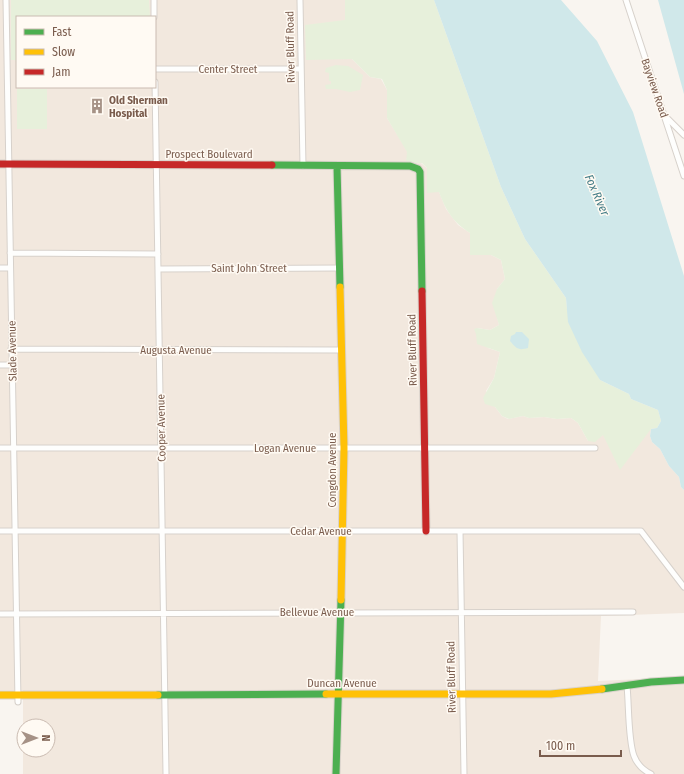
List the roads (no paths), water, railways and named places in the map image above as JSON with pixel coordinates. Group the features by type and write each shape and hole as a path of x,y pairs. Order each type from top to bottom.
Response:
{"street":[{"name":"Slade Avenue","path":"6,0 18,698"},
{"path":"154,0 154,16"},
{"name":"River Bluff Road","path":"300,0 303,166"},
{"name":"Bayview Road","path":"626,0 684,176"},
{"name":"Center Street","path":"156,69 301,69"},
{"name":"Cooper Avenue","path":"155,88 166,774"},
{"path":"665,116 684,135"},
{"name":"Prospect Boulevard","path":"0,164 410,166 418,169"},
{"name":"Congdon Avenue","path":"336,774 342,612 344,448 340,350 337,166"},
{"name":"River Bluff Road","path":"418,169 420,172 426,448 426,531"},
{"path":"10,253 158,254"},
{"path":"0,268 10,268"},
{"name":"Saint John Street","path":"158,269 339,268"},
{"name":"Augusta Avenue","path":"12,350 340,350"},
{"path":"0,365 12,365"},
{"name":"Logan Avenue","path":"0,448 595,448"},
{"name":"Cedar Avenue","path":"0,531 641,531 684,587"},
{"name":"River Bluff Road","path":"460,531 464,774"},
{"name":"Bellevue Avenue","path":"0,614 164,612 634,612"},
{"name":"Duncan Avenue","path":"0,695 18,698 165,695 577,693 661,681 684,680"},
{"path":"627,686 634,755 641,767 651,774"}],"water":[{"name":"Fox River","path":"434,0 561,0 597,41 633,112 684,276 684,490 681,487 679,477 669,466 660,449 652,442 650,436 651,429 657,428 661,421 658,410 631,399 629,394 600,380 582,352 568,322 566,298 525,239 501,187"},
{"path":"658,0 684,0 684,94"},
{"path":"516,332 522,332 529,339 528,348 518,348 510,341 511,336"}],"place":[{"name":"Old Sherman Hospital","path":"97,106"}]}
